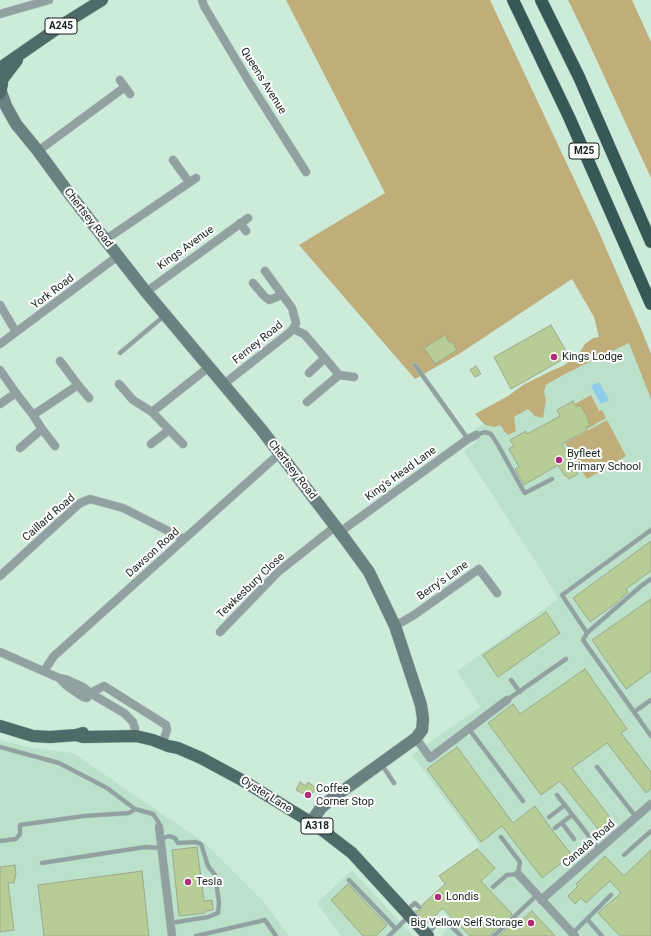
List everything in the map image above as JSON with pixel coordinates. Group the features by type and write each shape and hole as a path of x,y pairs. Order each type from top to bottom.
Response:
{"highway":[{"name":"M25","path":"513,0 569,117 651,304"},
{"name":"M25","path":"541,0 579,77 651,242"}],"main road":[{"name":"A245","path":"0,68 65,23 102,0"},
{"name":"A245","path":"1,86 21,54"},
{"name":"A318","path":"0,726 33,736 50,737 76,735 104,729 135,729"},
{"name":"Oyster Lane","path":"135,729 156,734 163,741"},
{"name":"Oyster Lane","path":"76,735 83,737 136,736 163,741 208,761 240,779 311,822 352,853 427,935"}],"street":[{"path":"0,14 49,0"},
{"name":"Queens Avenue","path":"202,0 204,6 251,85 306,172"},
{"path":"38,151 128,91 120,80"},
{"name":"Chertsey Road","path":"1,86 6,106 16,124"},
{"name":"Chertsey Road","path":"0,110 16,124 38,151 105,240 146,292 224,384 338,529 369,572 395,626 421,705 423,726 420,734 416,738"},
{"path":"105,240 192,180 173,160"},
{"name":"Kings Avenue","path":"146,292 248,218"},
{"path":"240,223 246,232"},
{"name":"York Road","path":"0,344 118,256"},
{"name":"Ferney Road","path":"224,384 293,329 296,323 292,308 265,271"},
{"path":"254,283 269,300 277,297 281,293"},
{"path":"0,305 16,332"},
{"path":"293,329 304,334 340,376"},
{"path":"309,372 325,358"},
{"path":"60,361 89,398"},
{"path":"152,412 209,367"},
{"path":"0,370 54,446"},
{"path":"307,402 340,376 354,377"},
{"path":"119,384 133,400 152,412 183,444"},
{"path":"33,415 78,385"},
{"path":"0,404 16,393"},
{"path":"20,448 42,430"},
{"path":"151,444 169,430"},
{"name":"King's Head Lane","path":"338,529 476,435"},
{"name":"Dawson Road","path":"44,671 54,656 279,454"},
{"name":"Caillard Road","path":"0,576 80,503 90,499 123,508 184,539"},
{"name":"Tewkesbury Close","path":"220,632 278,572 338,529"},
{"name":"Berry's Lane","path":"395,626 479,570 497,593"},
{"path":"0,652 59,678 83,686 90,693 124,713 133,722 135,729"},
{"path":"90,693 104,686 166,725 167,730 163,741"},
{"path":"311,822 321,808 330,800 416,738 430,758 507,700"},
{"name":"Canada Road","path":"539,898 599,850 651,804"},
{"path":"159,827 172,936"},
{"path":"518,874 574,935"}],"lane":[{"path":"120,353 166,314"},
{"path":"415,365 468,440"},
{"path":"476,435 485,432 490,434 498,445 525,493 552,478"},
{"path":"587,633 562,595 651,530"},
{"path":"651,580 587,633 584,640 651,736"},
{"path":"507,700 566,659"},
{"path":"511,680 520,692"},
{"path":"634,712 651,700"},
{"path":"469,728 523,801"},
{"path":"0,747 60,763 107,788 135,810 153,814 159,824 159,827"},
{"path":"381,764 394,783"},
{"path":"597,767 636,817"},
{"path":"557,795 599,850"},
{"path":"549,817 565,805"},
{"path":"0,841 16,839 20,834 20,825 84,816 129,813 135,810"},
{"path":"555,828 572,815"},
{"path":"562,823 574,839"},
{"path":"624,855 651,831"},
{"path":"161,839 169,836 175,838 178,843 195,842 201,844 208,866 215,875 220,902 218,913 208,917 170,923"},
{"path":"493,887 507,876 518,874 520,862 501,837"},
{"path":"42,864 145,847 162,848"},
{"path":"349,880 396,929"},
{"path":"574,935 587,919 611,895"},
{"path":"494,936 539,898"},
{"path":"390,936 415,903 419,907"},
{"path":"587,919 602,936"},
{"path":"196,936 265,920 276,936"},
{"path":"427,935 436,925 431,920"},
{"path":"452,926 461,936"}],"shaded area":[{"path":"286,0 490,0 598,230 642,331 651,354 651,399 629,343 565,374 546,385 544,392 546,400 543,418 535,416 528,409 514,417 516,431 508,435 500,425 495,427 485,425 475,414 508,396 523,385 563,366 578,355 585,344 593,338 599,337 594,317 572,279 459,354 415,379 299,245 385,193"},
{"path":"568,0 632,0 651,42 651,178 586,37"},
{"path":"629,343 651,399 651,936 442,936 452,921 437,905 451,891 439,876 480,846 412,755 480,707 457,671 558,599 464,451 477,441 473,431 518,401 565,374"},
{"path":"591,395 599,411 602,410 606,418 587,429 586,427 590,425 587,418 575,404"},
{"path":"607,420 626,456 587,479 565,443"},
{"path":"0,740 32,748 73,753 206,844 264,902 289,936 0,936"},
{"path":"352,870 413,936 341,936 317,903"}],"water":[{"path":"599,382 609,400 601,404 591,386"}],"building":[{"name":"Kings Lodge","path":"551,325 569,356 511,389 494,357"},
{"path":"445,335 449,342 451,341 457,350 435,364 424,348"},
{"path":"476,366 481,374 475,377 470,370"},
{"path":"573,401 576,407 580,405 588,418 590,425 586,427 587,430 562,444 578,474 569,479 566,475 565,476 558,465 524,485 515,469 519,467 509,449 514,446 510,440 526,431 527,434 560,416 557,410"},
{"path":"651,541 651,571 626,589 628,592 615,604 590,622 573,598"},
{"path":"651,599 651,671 626,689 592,640"},
{"path":"546,612 560,633 498,677 483,655"},
{"path":"585,669 627,729 621,733 651,772 651,789 646,793 607,743 572,768 612,820 599,830 560,781 541,795 488,723 513,704 520,714"},
{"path":"457,747 513,823 535,806 572,855 542,878 502,826 481,842 427,769"},
{"path":"300,782 306,786 308,782 316,788 310,797 296,790"},
{"name":"Tesla","path":"197,847 204,901 212,900 213,910 205,911 205,913 179,916 172,850"},
{"path":"477,849 495,868 481,881 512,914 492,933 491,936 470,936 443,908 433,918 429,917 427,924 415,911 421,910 422,905 445,884 439,876"},
{"path":"651,850 651,936 620,936 598,913 621,893 610,881 586,903 581,898 575,904 568,896 578,886 576,884 605,856 624,876"},
{"path":"15,865 16,873 14,883 8,883 14,930 0,932 0,867"},
{"path":"142,871 149,936 44,936 38,885"},
{"path":"348,884 387,925 376,936 363,936 331,900"},
{"name":"Big Yellow Self Storage","path":"532,911 555,936 499,936 517,919 519,922"}],"place":[{"name":"Kings Lodge","path":"554,357"},
{"name":"Byfleet Primary School","path":"559,460"},
{"name":"Coffee Corner Stop","path":"308,795"},
{"name":"Tesla","path":"188,882"},
{"name":"Londis","path":"438,897"},
{"name":"Big Yellow Self Storage","path":"531,923"}]}
